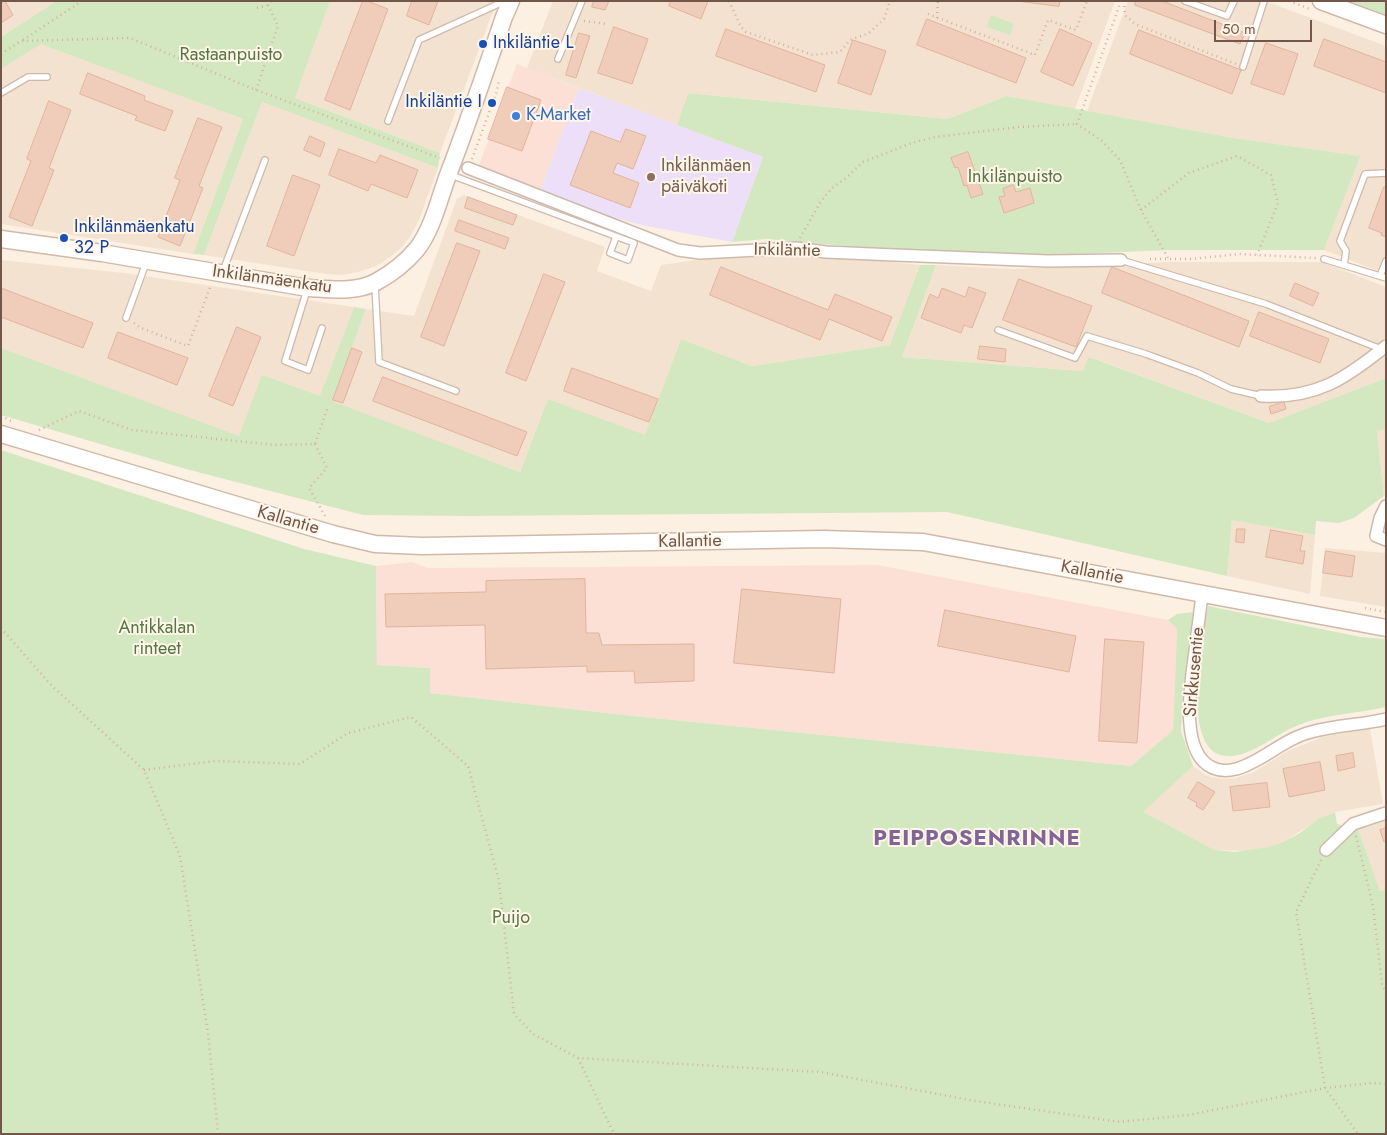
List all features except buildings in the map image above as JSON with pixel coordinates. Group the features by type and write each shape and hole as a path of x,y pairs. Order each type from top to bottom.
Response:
{"main road":[{"name":"Inkilänmäenkatu","path":"1,239 147,261 217,278 339,290 358,288 375,283 401,265 418,248 430,225 457,167 504,17 511,1"},
{"path":"1322,1 1386,26"},
{"name":"Kallantie","path":"1,434 280,519 375,544 422,546 823,539 923,542 1386,628"}],"street":[{"name":"Inkiläntie","path":"457,167 678,250 700,253 796,248 826,252 964,258 1121,260"},
{"path":"1262,396 1300,395 1320,389 1354,370 1383,348"},
{"path":"1386,506 1376,536 1386,540"},
{"name":"Sirkkusentie","path":"1202,594 1190,696 1190,725 1194,747 1206,764 1224,771 1236,769 1288,740 1310,732 1386,719"},
{"path":"1326,850 1353,824 1386,813"}],"lane":[{"path":"388,121 419,40 505,1"},
{"path":"558,59 582,1"},
{"path":"1185,1 1227,16 1234,1"},
{"path":"1243,67 1264,1"},
{"path":"1,93 28,77 47,77"},
{"path":"217,278 265,160"},
{"path":"457,167 616,237 634,243 628,260 610,254 616,237"},
{"path":"1344,265 1346,251 1340,241 1365,174 1386,173"},
{"path":"1324,259 1383,277 1386,261"},
{"path":"1121,260 1266,304 1383,348"},
{"path":"126,318 147,261"},
{"path":"375,283 379,362 456,391"},
{"path":"308,288 285,360 308,370 322,328"},
{"path":"998,330 1075,358 1086,336 1146,354 1198,373 1231,389 1262,396"}],"path":[{"path":"1,54 82,1"},
{"path":"257,8 271,1"},
{"path":"729,1 740,27 746,32 813,55 840,52 850,40 870,33 884,19 890,1"},
{"path":"937,18 938,1"},
{"path":"928,14 1035,55 1048,20 1076,30 1087,1"},
{"path":"1123,1 1126,15 1135,24 1243,67"},
{"path":"1077,124 1123,1"},
{"path":"256,90 278,26 268,4"},
{"path":"575,19 607,24"},
{"path":"21,41 130,38 256,90 439,158 457,167 497,91 500,75"},
{"path":"796,248 821,201 832,188 863,162 912,143 935,137 1019,127 1077,124 1093,134 1120,160 1141,210 1168,258"},
{"path":"1141,210 1189,172 1237,156 1271,175 1278,203 1257,256"},
{"path":"1149,259 1191,259 1239,254 1324,259"},
{"path":"204,282 217,278"},
{"path":"126,318 141,328 188,346 217,278"},
{"path":"327,409 315,444 327,468 309,488 327,520"},
{"path":"36,432 79,411 132,430 275,445 315,444"},
{"path":"1,628 51,686 144,770 180,856 208,1033 218,1134"},
{"path":"144,770 215,760 300,764 348,733 411,717 468,766 499,881 514,1014 533,1034 578,1058 820,1072 975,1101 1120,1122 1188,1115 1325,1088 1372,1082 1386,1084"},
{"path":"1353,824 1373,906 1382,984 1386,993"},
{"path":"1326,850 1296,912 1325,1088 1358,1134"},
{"path":"578,1058 614,1134"}],"shaded area":[{"path":"1,1 56,1 1,37"},
{"path":"330,1 497,1 440,153 295,98"},
{"path":"553,1 1115,1 1075,109 1007,96 947,119 688,93 677,125 527,68"},
{"path":"1128,1 1265,1 1386,46 1386,274 1324,250 1359,156 1234,138 1087,111"},
{"path":"41,43 243,119 193,254 1,224 1,69"},
{"path":"517,64 579,88 538,197 476,173"},
{"name":"Inkilänmäen päiväkoti","path":"579,88 763,157 732,242 641,225 538,197"},
{"path":"262,102 438,168 419,220 410,237 401,248 374,267 341,275 204,255"},
{"path":"464,195 605,247 597,271 651,291 661,265 767,250 920,265 890,345 752,366 681,339 645,436 548,399 520,472 331,401 366,309 414,316 457,199"},
{"path":"1,260 124,273 354,307 320,397 239,437 1,348"},
{"path":"1170,262 1322,262 1386,287 1386,378 1269,423 1090,357 1083,371 902,357 936,265 1012,269"},
{"path":"1386,429 1386,494 1384,496 1377,432"},
{"path":"1232,519 1315,535 1310,594 1227,576"},
{"path":"1325,548 1386,553 1386,607 1320,596"},
{"path":"412,562 428,568 877,565 1168,620 1177,629 1173,730 1131,766 624,715 429,693 430,668 377,665 376,566"},
{"path":"1370,729 1383,804 1326,815 1283,842 1249,851 1215,850 1142,812 1193,766 1211,777 1223,779 1236,778 1254,772 1286,752 1322,737"},
{"path":"1386,819 1386,890 1380,891 1358,829"}],"green space":[{"name":"Rastaanpuisto","path":"56,1 330,1 295,98 440,153 438,168 262,102 204,255 193,254 243,119 41,44 1,69 1,37"},
{"path":"1337,1 1385,1 1386,20"},
{"path":"991,15 1014,24 1010,35 987,27"},
{"name":"Inkilänpuisto","path":"688,93 947,119 1007,96 1234,138 1360,156 1324,250 1170,250 1003,257 766,239 732,242 763,157 677,125"},
{"path":"920,265 936,265 902,357 1083,371 1089,357 1269,423 1386,378 1386,429 1377,432 1384,496 1354,518 1339,523 1316,521 1315,535 1232,520 1227,576 947,512 470,516 363,515 186,469 1,415 1,348 239,436 262,375 320,396 354,307 366,309 332,401 520,472 548,399 645,435 681,339 752,366 890,345"},
{"name":"Puijo","path":"1,450 304,549 376,566 377,665 430,668 430,693 624,715 1131,766 1173,730 1177,629 1168,620 1177,614 1193,612 1183,692 1181,731 1193,766 1143,812 1215,850 1235,852 1268,847 1283,842 1300,833 1318,819 1335,812 1337,824 1358,829 1380,891 1386,890 1386,1134 1,1134"},
{"path":"1208,606 1361,637 1386,639 1386,707 1317,719 1289,729 1247,752 1238,755 1218,754 1206,742 1199,723 1199,671"}],"place":[{"name":"Inkiläntie L","path":"483,44"},
{"name":"Inkiläntie I","path":"492,103"},
{"name":"K-Market","path":"516,116"},
{"name":"Inkilänmäen päiväkoti","path":"651,177"},
{"name":"Inkilänmäenkatu 32 P","path":"64,238"}],"district":[{"name":"PEIPPOSENRINNE","path":"977,840"}],"park label":[{"name":"Antikkalan rinteet","path":"157,639"}]}
